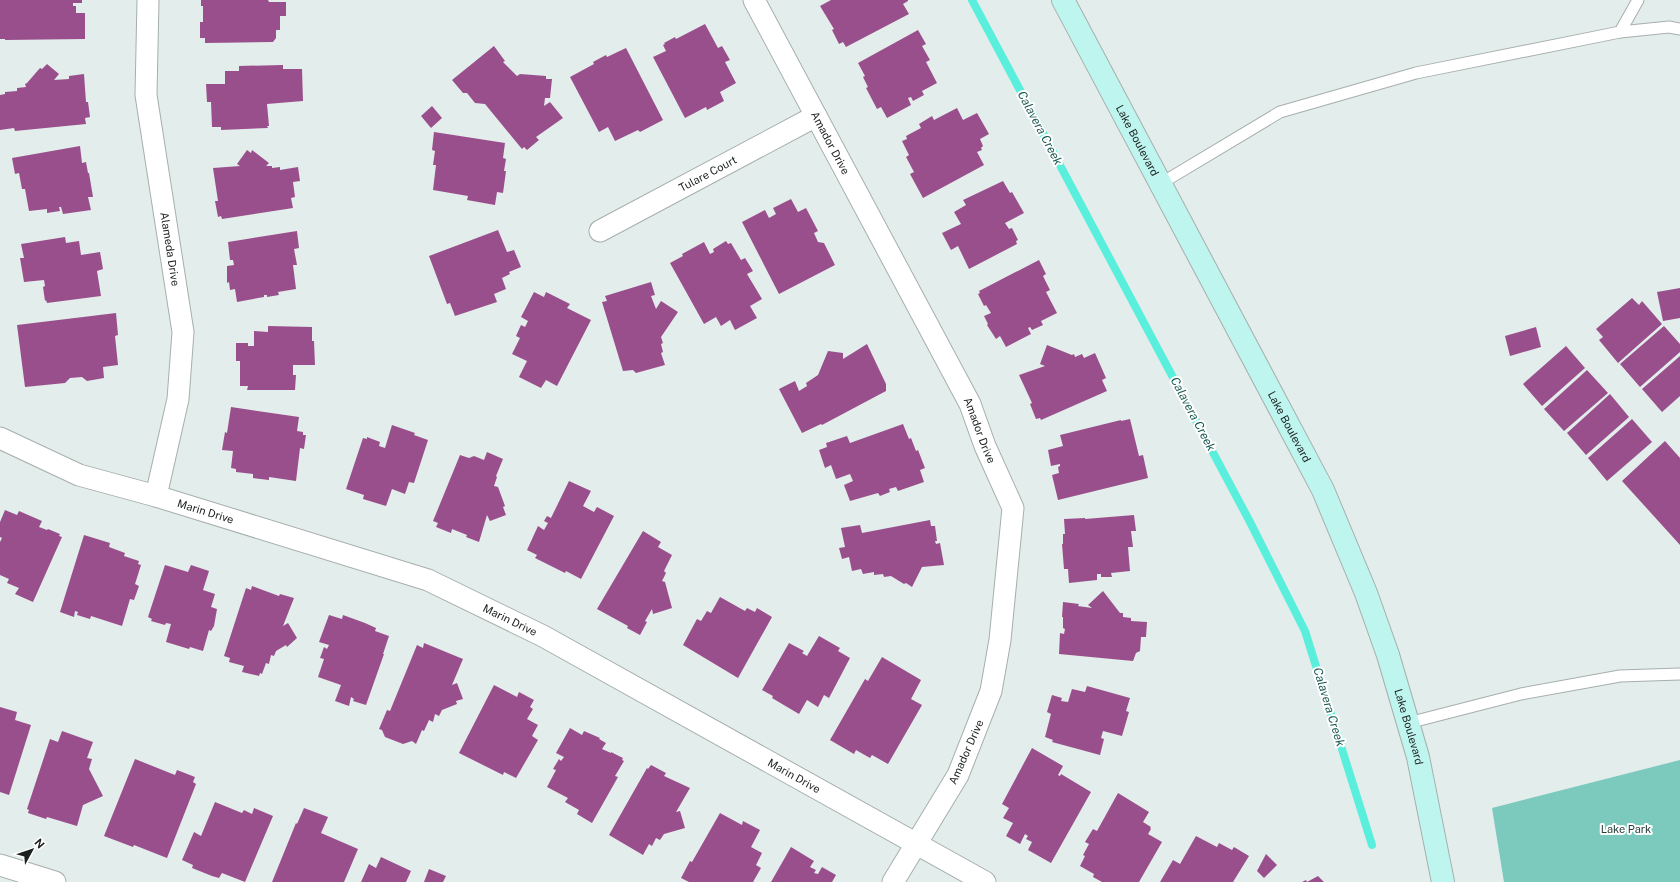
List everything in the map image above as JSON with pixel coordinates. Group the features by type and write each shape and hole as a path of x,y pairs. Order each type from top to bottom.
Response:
{"main road":[{"name":"Lake Boulevard","path":"1063,0 1323,490 1369,603 1388,655 1418,757 1443,882"}],"street":[{"name":"Alameda Drive","path":"148,0 146,95 182,332 178,399 156,496"},
{"name":"Amador Drive","path":"754,0 970,404 985,446 1014,508 1000,640 991,691 958,775 893,882"},
{"name":"Tulare Court","path":"600,231 816,116"},
{"name":"Marin Drive","path":"0,438 79,475 156,496 428,580 543,636 985,882"},
{"path":"0,865 54,882"}],"lane":[{"path":"1620,32 1638,0"},
{"path":"1160,184 1280,112 1416,73 1620,32 1669,27 1680,29"},
{"path":"1408,723 1521,694 1620,676 1680,674"}],"green space":[{"name":"Lake Park","path":"1680,760 1680,882 1504,882 1492,808"}],"building":[{"path":"0,0 82,0 82,3 73,3 73,6 76,6 76,13 85,13 85,39 0,39"},
{"path":"201,0 268,0 269,2 286,2 286,16 280,16 280,30 276,30 276,38 273,42 205,43 205,38 200,38 200,22 203,22 203,6 201,6"},
{"path":"831,0 908,0 903,4 909,14 846,47 843,42 839,44 832,30 834,29 820,6"},
{"path":"705,24 718,48 722,46 730,60 725,62 736,83 720,92 724,101 707,110 706,107 685,118 653,57 666,51 663,45 665,44 664,43 675,37 676,39"},
{"path":"918,30 926,44 922,46 930,60 926,62 937,83 922,91 924,95 913,101 911,97 908,98 911,105 887,118 881,107 877,109 866,88 868,87 863,77 865,76 858,63"},
{"path":"494,46 505,61 503,62 517,76 520,74 546,76 546,79 552,79 550,98 545,98 544,106 550,102 563,118 536,137 539,140 527,150 524,147 522,149 485,104 475,103 467,93 463,93 452,80"},
{"path":"626,48 663,120 640,132 638,130 615,141 608,127 599,132 570,77 594,64 593,62 606,55 607,57"},
{"path":"47,64 59,74 54,80 69,79 69,76 84,74 86,102 88,102 90,117 85,118 86,124 15,131 14,128 0,130 0,95 5,94 5,92 17,91 17,88 26,87 25,84 40,68 42,69"},
{"path":"283,65 283,69 302,69 303,101 267,104 268,128 221,130 221,127 212,127 211,102 207,102 206,84 225,84 225,71 239,71 239,66"},
{"path":"432,106 442,118 431,128 421,116"},
{"path":"957,108 963,120 977,113 989,134 980,139 983,146 981,148 982,150 977,152 984,165 923,198 910,174 914,172 906,157 909,155 902,141 907,139 906,136 921,128 919,124 932,116 934,120"},
{"path":"434,132 505,143 503,158 506,159 504,171 506,171 503,193 497,192 495,205 467,200 468,196 433,190 436,165 433,165 435,151 432,150"},
{"path":"80,146 82,163 86,162 89,173 93,197 88,197 91,210 63,214 61,207 59,207 60,211 47,213 47,209 29,211 25,189 22,189 19,173 15,174 12,158"},
{"path":"247,150 251,153 252,150 269,163 266,166 272,166 272,168 280,167 280,170 298,167 300,181 293,182 295,197 291,198 293,208 222,219 221,216 218,217 215,201 218,201 213,168 240,166 237,164"},
{"path":"1003,181 1010,193 1012,192 1024,213 1005,223 1009,229 1012,228 1018,240 1016,241 1017,244 969,269 958,246 951,250 942,233 961,224 954,212 966,205 963,200"},
{"path":"791,199 798,212 806,208 818,231 814,233 818,242 824,243 835,265 779,294 742,222 765,210 769,218 776,214 773,208"},
{"path":"498,230 507,252 514,250 521,267 509,272 510,274 502,278 506,289 494,294 497,302 455,316 450,303 447,304 429,256"},
{"path":"297,231 299,248 294,249 297,265 293,265 296,289 278,292 279,295 267,297 267,295 264,295 264,297 237,302 235,289 230,290 229,282 227,283 227,266 234,265 233,260 230,260 228,242"},
{"path":"65,237 66,243 79,241 81,255 100,252 103,269 97,271 101,296 47,303 46,300 45,301 43,287 45,286 44,280 24,282 20,258 24,258 21,244"},
{"path":"726,241 728,244 731,243 741,260 745,258 753,271 747,274 762,299 750,306 757,318 735,330 730,320 721,326 716,317 704,324 670,263 683,256 682,254 704,242 710,254 714,252 713,249"},
{"path":"1039,260 1046,274 1043,276 1050,290 1046,292 1057,313 1041,321 1043,325 1032,330 1030,327 1028,328 1031,334 1006,347 1000,336 996,339 987,325 988,324 984,316 991,313 986,305 984,306 978,294 980,293 979,291"},
{"path":"651,282 655,295 651,296 656,309 661,301 678,312 661,337 663,352 661,353 665,365 636,373 633,370 623,371 602,302 607,301 605,296"},
{"path":"1680,288 1680,318 1663,321 1657,292"},
{"path":"534,292 544,297 546,292 570,304 567,308 591,320 557,386 546,380 541,388 519,377 527,361 512,354 520,338 516,336 521,325 525,327 528,321 521,317"},
{"path":"1632,298 1639,305 1642,301 1662,324 1618,363 1599,340 1603,337 1596,329"},
{"path":"116,313 118,335 115,336 118,365 103,367 104,378 87,381 82,377 70,378 65,383 25,387 17,325"},
{"path":"268,326 312,327 315,365 293,365 293,375 296,375 295,390 247,390 248,386 240,386 240,361 236,361 236,343 248,343 248,346 254,346 254,331 268,332"},
{"path":"1664,326 1680,344 1680,352 1640,387 1620,364"},
{"path":"1536,327 1541,347 1510,356 1505,336"},
{"path":"867,344 886,384 886,391 822,425 821,424 802,433 779,389 795,381 799,391 807,386 806,383 818,375 828,351 843,353 843,359"},
{"path":"1047,345 1072,355 1074,354 1075,357 1082,354 1084,358 1095,353 1106,378 1102,380 1107,391 1041,420 1040,418 1036,419 1030,404 1032,403 1019,375 1045,366 1040,364"},
{"path":"1566,346 1585,368 1542,406 1523,384"},
{"path":"1680,356 1680,396 1662,412 1642,389"},
{"path":"1587,370 1608,393 1564,431 1544,409"},
{"path":"1610,394 1629,417 1586,455 1567,433"},
{"path":"231,407 299,417 297,431 303,432 303,435 306,435 304,449 300,448 296,481 269,477 269,480 253,478 253,474 236,472 236,469 231,468 233,451 222,450 225,432 227,433"},
{"path":"1130,419 1139,456 1143,455 1148,478 1058,500 1052,475 1059,473 1058,467 1060,464 1051,466 1048,450 1063,446 1060,435"},
{"path":"1632,419 1652,442 1607,481 1588,458"},
{"path":"903,424 909,439 911,438 916,451 918,450 925,468 920,470 924,482 898,491 896,487 889,489 890,492 880,496 878,493 850,501 844,485 853,481 850,474 836,479 831,465 825,468 819,450 827,447 826,443 847,436 850,443"},
{"path":"392,425 415,433 414,435 428,440 414,483 409,482 405,494 392,489 386,506 363,499 364,495 346,489 363,438 367,439 367,437 380,442 379,446 385,448"},
{"path":"1665,441 1680,458 1680,545 1622,481"},
{"path":"487,452 503,459 496,476 494,486 498,487 505,506 503,507 506,515 490,521 487,515 479,542 452,529 451,533 436,527 438,523 433,521 460,455 469,458 474,456 484,460"},
{"path":"569,481 591,491 583,506 594,512 597,507 614,516 581,579 535,558 537,555 527,550 538,526 544,530 548,523 544,521 547,516 551,518"},
{"path":"5,510 17,515 19,511 42,521 39,527 60,534 59,536 62,537 33,602 15,594 19,588 7,583 9,579 0,575 0,542 2,538 0,537 0,522"},
{"path":"1134,515 1136,531 1131,531 1133,547 1128,547 1130,571 1111,573 1112,577 1101,577 1101,574 1097,574 1097,580 1069,583 1068,569 1064,569 1062,544 1063,534 1065,534 1064,519"},
{"path":"930,520 931,526 935,526 937,541 935,541 936,544 940,543 944,565 922,567 912,587 891,576 884,577 883,574 874,575 874,572 863,574 861,569 852,571 849,557 842,559 839,548 845,547 841,528 860,525 862,533"},
{"path":"643,531 661,542 658,547 672,555 664,571 666,573 662,581 665,582 672,608 653,614 652,609 645,621 647,622 640,635 627,628 628,626 597,609"},
{"path":"84,535 110,543 109,547 125,553 124,556 139,561 138,564 141,565 135,584 139,586 134,600 130,599 122,626 91,616 90,619 77,615 78,612 75,611 74,617 60,612"},
{"path":"165,565 188,572 191,565 209,571 203,590 215,594 211,607 217,609 214,626 211,631 209,630 203,651 190,647 189,649 166,642 171,624 166,623 165,625 151,621 152,619 148,617"},
{"path":"252,586 279,596 280,594 294,598 283,626 288,623 297,638 287,647 286,645 276,651 274,656 271,655 269,664 266,663 262,674 260,673 259,676 242,672 244,666 229,662 230,658 224,656 246,588 251,590"},
{"path":"1103,591 1120,613 1123,613 1123,617 1131,618 1131,621 1147,622 1146,637 1141,637 1140,651 1136,653 1133,661 1059,654 1060,633 1064,634 1065,629 1063,628 1062,617 1063,602 1079,604 1078,606 1092,608 1088,605"},
{"path":"720,597 745,611 747,608 755,612 757,608 772,617 738,678 683,645 697,619 701,621 707,611 711,613"},
{"path":"329,615 342,619 343,615 376,628 375,631 389,636 366,705 353,701 354,699 351,697 349,706 335,701 341,685 318,677 324,659 320,658 324,647 327,649 329,645 319,642"},
{"path":"819,636 840,648 838,651 850,658 829,698 824,695 818,707 807,700 799,714 772,698 773,696 762,690 789,643 804,651 802,653 807,656"},
{"path":"424,643 463,659 452,685 457,683 463,699 456,701 457,704 442,710 439,716 435,714 433,722 429,720 424,731 422,730 416,744 412,741 403,744 385,737 382,730 379,729 387,710 390,711 417,645 423,648"},
{"path":"882,657 921,680 911,699 922,705 888,764 872,755 870,758 856,750 854,754 830,740 865,679 868,681"},
{"path":"494,685 517,697 519,692 534,700 530,707 533,709 527,719 538,725 532,736 538,740 516,778 504,772 503,775 459,753"},
{"path":"1087,686 1130,698 1126,711 1129,712 1122,736 1103,731 1101,738 1104,739 1100,755 1052,742 1053,740 1045,737 1051,714 1047,712 1052,695 1062,698 1061,701 1068,702 1072,689 1085,692"},
{"path":"0,707 17,712 15,720 31,725 9,795 0,792"},
{"path":"570,728 582,735 584,731 600,738 599,739 606,743 602,749 623,758 622,760 624,761 615,776 618,777 592,823 577,814 579,810 565,802 568,798 547,787 556,770 553,769 559,759 561,761 564,757 556,753"},
{"path":"62,731 93,742 87,758 92,759 89,769 103,796 83,805 77,826 28,813 29,810 27,809 50,739 58,742"},
{"path":"1032,748 1063,766 1058,775 1060,776 1061,774 1091,792 1051,863 1028,850 1032,842 1026,839 1028,836 1025,834 1020,844 1006,836 1013,823 1003,818 1009,808 1002,804"},
{"path":"135,759 175,775 177,770 195,777 193,782 196,784 167,858 134,845 133,847 104,836"},
{"path":"651,765 666,773 664,776 690,788 676,812 680,811 685,828 664,834 660,840 656,838 652,846 649,844 643,855 609,835 647,768 648,769"},
{"path":"1118,793 1149,812 1143,822 1151,827 1148,834 1162,842 1139,882 1102,882 1093,877 1094,874 1080,866 1085,856 1083,855 1089,844 1085,842 1093,829 1097,831"},
{"path":"215,802 242,813 244,810 252,814 254,808 273,816 245,882 222,873 219,878 212,876 192,868 193,865 182,860 194,832 201,836"},
{"path":"304,808 328,817 321,833 358,849 344,882 272,882 296,823 297,824"},
{"path":"720,813 742,825 743,821 760,830 751,847 762,853 756,865 761,868 753,882 689,882 681,878 690,861 692,862"},
{"path":"1196,836 1217,847 1219,843 1232,850 1234,847 1249,856 1233,882 1160,882 1173,860 1180,864"},
{"path":"791,847 814,861 810,867 816,870 814,873 818,874 822,867 836,875 832,882 771,882"},
{"path":"1266,854 1277,865 1264,878 1257,871"},
{"path":"381,857 411,871 406,882 361,882 369,864 376,868"},
{"path":"429,869 446,876 443,882 424,882"},
{"path":"1318,876 1324,882 1307,882"}],"waterway":[{"name":"Calavera Creek","path":"972,0 1250,522 1305,631 1372,845"}]}
